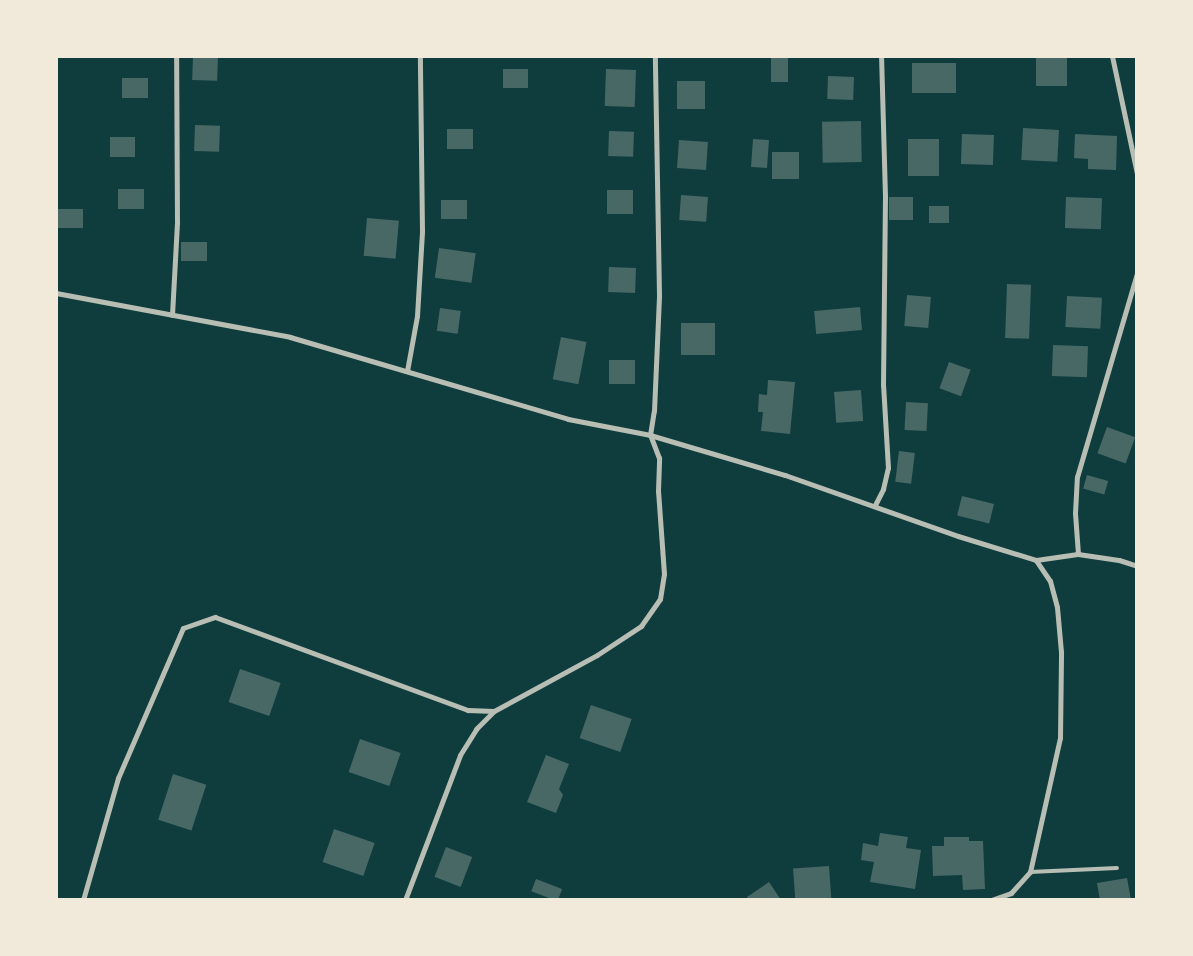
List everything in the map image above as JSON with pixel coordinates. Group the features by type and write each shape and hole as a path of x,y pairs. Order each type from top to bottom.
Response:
{"street":[{"path":"172,314 177,222 176,56"},
{"path":"407,371 417,316 422,231 420,56"},
{"path":"405,900 434,818 460,755 476,729 494,711 597,655 641,626 660,599 664,574 658,491 659,458 650,435 654,411 659,295 655,56"},
{"path":"875,505 883,489 888,468 883,385 884,197 881,56"},
{"path":"1112,56 1137,174"},
{"path":"1078,554 1075,513 1077,477 1137,273"},
{"path":"56,294 172,314 290,338 568,419 650,435 785,475 875,505 958,536 1036,560 1078,554 1119,560 1137,566"},
{"path":"991,900 1011,893 1030,872 1060,738 1061,652 1057,607 1050,581 1036,560"},
{"path":"83,900 118,778 183,628 215,616 468,710 494,711"}],"lane":[{"path":"1030,872 1117,868"}],"building":[{"path":"193,56 218,57 217,81 192,80"},
{"path":"771,56 788,56 788,82 771,82"},
{"path":"1036,56 1067,56 1067,86 1036,86"},
{"path":"912,63 956,63 956,93 912,93"},
{"path":"503,69 528,69 528,88 503,88"},
{"path":"606,69 636,70 635,107 605,106"},
{"path":"828,76 854,77 853,100 827,99"},
{"path":"122,78 148,78 148,98 122,98"},
{"path":"677,81 705,81 705,109 677,109"},
{"path":"861,121 862,162 823,163 822,122"},
{"path":"195,125 220,126 219,152 194,151"},
{"path":"1023,128 1059,130 1057,162 1021,160"},
{"path":"447,129 473,129 473,149 447,149"},
{"path":"609,131 634,132 633,157 608,156"},
{"path":"962,134 994,135 993,165 961,164"},
{"path":"1075,134 1117,136 1116,170 1088,169 1088,159 1074,158"},
{"path":"110,137 135,137 135,157 110,157"},
{"path":"753,139 769,140 767,168 751,167"},
{"path":"908,139 939,139 939,176 908,176"},
{"path":"679,140 708,142 706,170 677,168"},
{"path":"772,152 799,152 799,179 772,179"},
{"path":"118,189 144,189 144,209 118,209"},
{"path":"607,190 633,190 633,214 607,214"},
{"path":"681,195 708,197 706,222 679,220"},
{"path":"889,197 913,197 913,220 889,220"},
{"path":"1066,197 1102,198 1101,229 1065,228"},
{"path":"441,200 467,200 467,219 441,219"},
{"path":"929,206 949,206 949,223 929,223"},
{"path":"57,209 83,209 83,228 57,228"},
{"path":"367,218 399,221 396,259 364,256"},
{"path":"181,242 207,242 207,261 181,261"},
{"path":"439,248 476,253 471,283 435,278"},
{"path":"609,267 636,268 635,293 608,292"},
{"path":"1007,284 1031,285 1029,339 1005,338"},
{"path":"907,295 931,297 928,328 904,326"},
{"path":"1067,296 1102,298 1100,329 1065,327"},
{"path":"860,307 862,330 816,334 814,311"},
{"path":"440,308 461,311 458,334 437,331"},
{"path":"681,323 715,323 715,355 681,355"},
{"path":"561,337 587,342 578,384 553,379"},
{"path":"1053,345 1088,346 1087,377 1052,376"},
{"path":"609,360 635,360 635,384 609,384"},
{"path":"949,362 971,370 961,396 939,388"},
{"path":"768,380 795,382 790,434 761,431 763,412 758,412 759,394 767,395"},
{"path":"861,390 863,421 836,423 834,392"},
{"path":"906,402 928,403 927,431 905,430"},
{"path":"1107,427 1135,437 1126,464 1097,453"},
{"path":"899,451 915,453 911,484 895,482"},
{"path":"1087,475 1108,481 1104,495 1083,488"},
{"path":"962,496 994,504 989,523 957,515"},
{"path":"240,669 281,683 269,716 229,702"},
{"path":"591,705 632,719 620,752 580,738"},
{"path":"360,739 401,753 389,786 349,772"},
{"path":"546,755 569,764 559,789 563,795 556,813 527,802"},
{"path":"173,774 206,785 191,830 158,820"},
{"path":"334,829 375,843 363,876 323,862"},
{"path":"880,833 908,837 906,848 921,850 915,889 870,882 874,862 861,860 863,843 878,846"},
{"path":"944,837 969,837 969,841 983,841 985,889 963,890 962,875 933,876 932,846 944,846"},
{"path":"446,847 472,857 461,887 435,877"},
{"path":"829,866 831,898 795,900 793,869"},
{"path":"1127,878 1131,900 1100,900 1097,883"},
{"path":"536,879 562,889 558,900 531,891"},
{"path":"769,882 781,900 749,900 747,897"}]}
